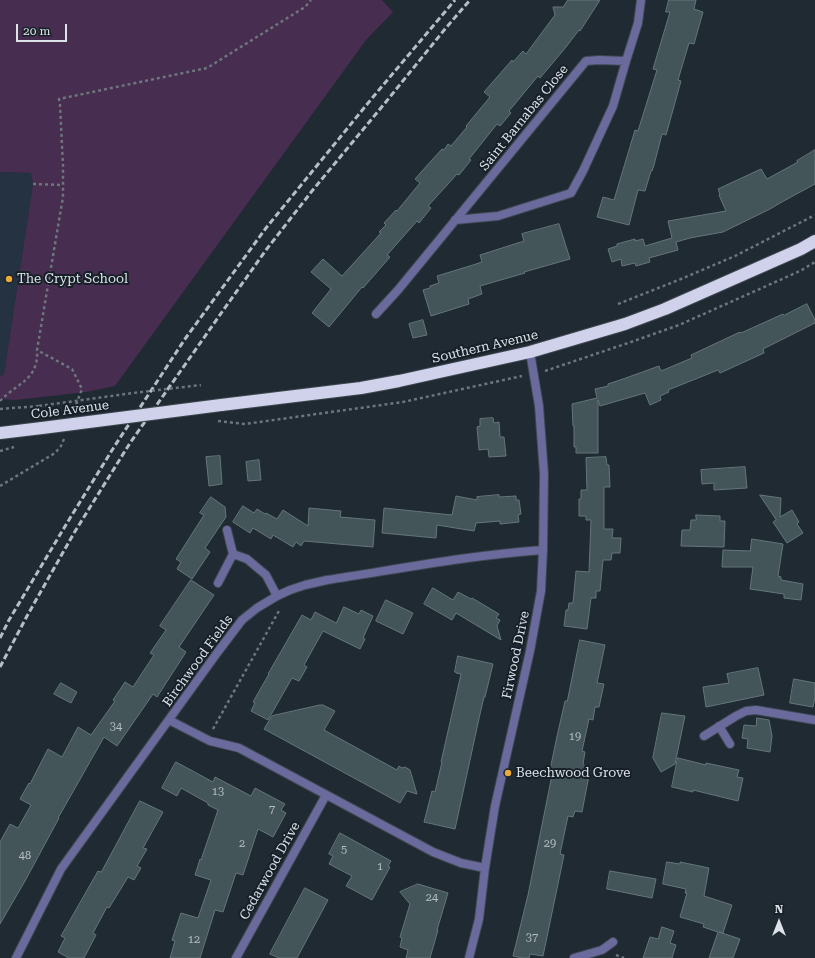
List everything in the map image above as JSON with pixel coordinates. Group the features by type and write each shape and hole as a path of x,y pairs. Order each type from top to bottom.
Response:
{"highway":[{"name":"Southern Avenue","path":"143,415 361,388 530,352 625,324 665,309 801,249 815,240"},
{"name":"Cole Avenue","path":"0,432 143,415"}],"street":[{"path":"455,220 498,216 570,193 583,170 613,106 638,23 641,0"},
{"name":"Saint Barnabas Close","path":"376,314 398,290 586,61 626,61"},
{"name":"Firwood Drive","path":"469,958 479,919 485,868 495,806 530,651 541,591 544,474 539,406 530,352"},
{"path":"218,583 233,554 227,530"},
{"name":"Birchwood Fields","path":"16,958 61,870 217,653 242,620 257,608 290,590 328,580 513,552 543,550"},
{"path":"233,554 247,559 266,575 277,596"},
{"path":"704,736 746,711 756,710 815,720"},
{"path":"169,720 207,740 239,748 433,852 461,863 485,868"},
{"path":"719,726 730,744"},
{"name":"Cedarwood Drive","path":"236,958 326,795"},
{"path":"574,958 602,950 612,942"}],"path":[{"path":"0,401 27,379 34,371 38,359 37,350 63,197 63,165 59,99 207,68 305,7 311,0"},
{"path":"33,184 63,185"},
{"path":"618,304 735,256 815,215"},
{"path":"37,350 72,369 82,389"},
{"path":"0,409 39,406 201,385"},
{"path":"0,486 55,453 61,446"},
{"path":"207,740 290,590"}],"shaded area":[{"path":"0,0 382,0 393,12 366,40 115,386 86,392 15,400 0,399 0,376 4,374 33,184 31,173 0,172"},
{"name":"The Crypt School","path":"0,172 32,173 33,184 4,374 0,376"}],"building":[{"path":"568,0 600,0 580,31 579,30 540,78 538,76 509,111 511,113 500,126 497,124 469,159 471,160 459,175 457,174 428,206 431,208 419,223 417,221 387,255 390,257 363,288 362,287 329,327 312,313 331,289 311,272 323,259 342,276 381,233 379,232 386,225 384,223 396,210 397,211 420,183 415,179 442,149 444,150 448,144 451,146 467,127 466,126 490,97 484,92 512,60 513,62 523,51 526,54 555,15 553,7 563,7"},
{"path":"669,0 696,0 694,9 703,12 694,44 689,43 678,80 681,81 666,135 662,134 645,191 638,190 629,225 597,217 603,197 614,200 635,130 638,131 657,70 653,69 670,12 666,12"},
{"path":"815,150 815,184 770,209 723,232 676,242 678,250 649,258 650,262 636,266 635,263 622,266 621,259 612,262 608,249 617,246 617,244 635,239 635,241 643,239 645,246 672,238 668,221 726,211 718,189 761,169 767,179 798,162 797,161"},
{"path":"559,224 570,259 480,286 482,294 468,299 469,304 431,316 423,290 439,283 437,276 482,262 480,255 524,241 522,234"},
{"path":"807,304 815,323 763,349 764,353 720,373 718,370 668,390 669,392 660,396 661,400 650,405 645,393 600,406 598,400 598,453 576,453 576,447 574,447 572,404 597,398 595,389 608,386 608,384 659,366 661,371 692,358 691,355 740,332 741,333"},
{"path":"423,320 427,335 413,338 409,324"},
{"path":"493,418 494,423 499,422 500,437 504,437 506,456 489,457 488,449 479,450 477,427 480,426 480,419"},
{"path":"220,456 222,484 209,486 206,457"},
{"path":"606,457 607,465 609,465 610,487 604,487 604,529 613,529 612,538 621,538 620,553 612,553 611,560 603,560 600,591 596,591 596,598 591,598 587,629 564,626 566,610 568,610 569,603 573,603 576,571 589,572 591,520 586,520 586,516 579,516 579,499 581,499 581,490 587,490 586,458"},
{"path":"259,460 261,480 248,481 246,462"},
{"path":"745,467 747,488 714,490 714,483 702,484 701,470"},
{"path":"499,495 499,497 516,496 516,500 519,500 521,514 518,515 519,522 500,524 500,521 476,523 474,531 437,525 436,538 382,533 384,508 452,515 456,496 477,500 477,497"},
{"path":"760,495 781,498 780,517 792,510 799,522 797,524 803,533 787,543 773,522 776,520"},
{"path":"211,497 225,507 226,517 205,548 210,552 192,579 177,569 181,562 176,559 204,515 200,513"},
{"path":"243,506 254,513 257,509 277,519 283,510 308,526 309,508 341,511 340,517 375,520 373,547 304,541 301,546 296,542 293,547 273,535 271,539 253,528 250,533 233,522"},
{"path":"696,515 720,516 720,521 725,521 724,547 681,546 682,530 690,530 691,520 696,520"},
{"path":"752,539 783,544 778,576 781,577 781,580 803,584 801,600 784,598 784,594 750,589 753,567 722,567 723,550 750,551"},
{"path":"191,580 214,595 179,647 186,652 157,697 153,694 117,746 104,737 0,924 0,842 10,824 18,828 31,805 20,799 29,783 30,784 48,749 62,757 78,727 91,735 115,701 113,700 125,682 133,687 154,655 150,653 166,630 160,626"},
{"path":"433,588 453,600 458,592 471,599 472,598 499,614 496,618 500,620 497,626 501,640 456,613 452,620 424,604"},
{"path":"386,600 413,613 403,634 376,621"},
{"path":"344,607 359,614 361,610 373,616 363,638 365,639 360,649 323,631 304,665 307,667 299,681 292,678 268,720 251,711 255,703 253,702 302,615 311,620 315,612 336,623"},
{"path":"580,640 605,645 597,683 604,684 599,707 595,707 593,720 589,719 582,751 585,752 583,764 590,770 582,812 575,811 573,817 568,816 560,854 564,855 543,956 530,954 529,958 522,958 513,956 528,895 553,770 550,770 556,741 565,701 567,701"},
{"path":"458,656 493,664 480,714 455,829 424,822 432,791 435,792 461,674 455,672"},
{"path":"758,668 764,695 706,707 703,687 729,683 727,674"},
{"path":"794,679 815,683 813,707 790,703"},
{"path":"61,683 77,692 71,703 54,694"},
{"path":"320,705 335,711 324,730 397,770 399,766 410,770 417,794 407,791 400,803 264,729 272,716"},
{"path":"662,713 685,716 675,764 661,772 653,758"},
{"path":"757,718 769,720 772,736 770,752 747,748 748,739 742,738 744,725 756,726"},
{"path":"678,758 706,765 706,763 739,770 737,777 743,778 738,801 693,790 693,792 672,787"},
{"path":"176,762 213,782 215,777 251,796 255,788 285,804 281,810 286,813 273,837 258,829 243,875 236,873 223,912 215,910 200,958 170,958 175,941 172,940 181,913 198,918 211,880 195,875 218,810 181,788 177,796 162,788"},
{"path":"140,801 163,812 143,848 147,849 137,866 141,868 134,880 128,877 109,908 107,907 93,933 96,935 84,958 69,958 58,952 65,938 61,936 98,871 101,872"},
{"path":"340,833 391,861 388,866 390,867 372,900 346,886 352,876 329,864 333,856 329,854"},
{"path":"667,862 680,864 680,862 709,868 704,896 732,905 723,933 719,932 740,939 733,958 709,958 718,932 703,927 704,924 680,917 687,893 685,893 686,889 663,884"},
{"path":"610,871 656,879 652,898 607,889"},
{"path":"418,884 448,893 430,958 406,958 408,950 400,947 402,938 400,937 410,904 400,892"},
{"path":"305,888 328,900 297,958 279,958 270,954"},
{"path":"662,927 674,931 670,943 676,945 672,958 643,958 650,937 658,939"}],"railway":[{"path":"0,638 9,620 114,447 185,339 266,228 373,97 455,0"},
{"path":"0,667 74,533 130,443 222,312 266,250 312,191 470,0"}],"place":[{"name":"The Crypt School","path":"9,279"},
{"name":"Beechwood Grove","path":"508,773"}]}
